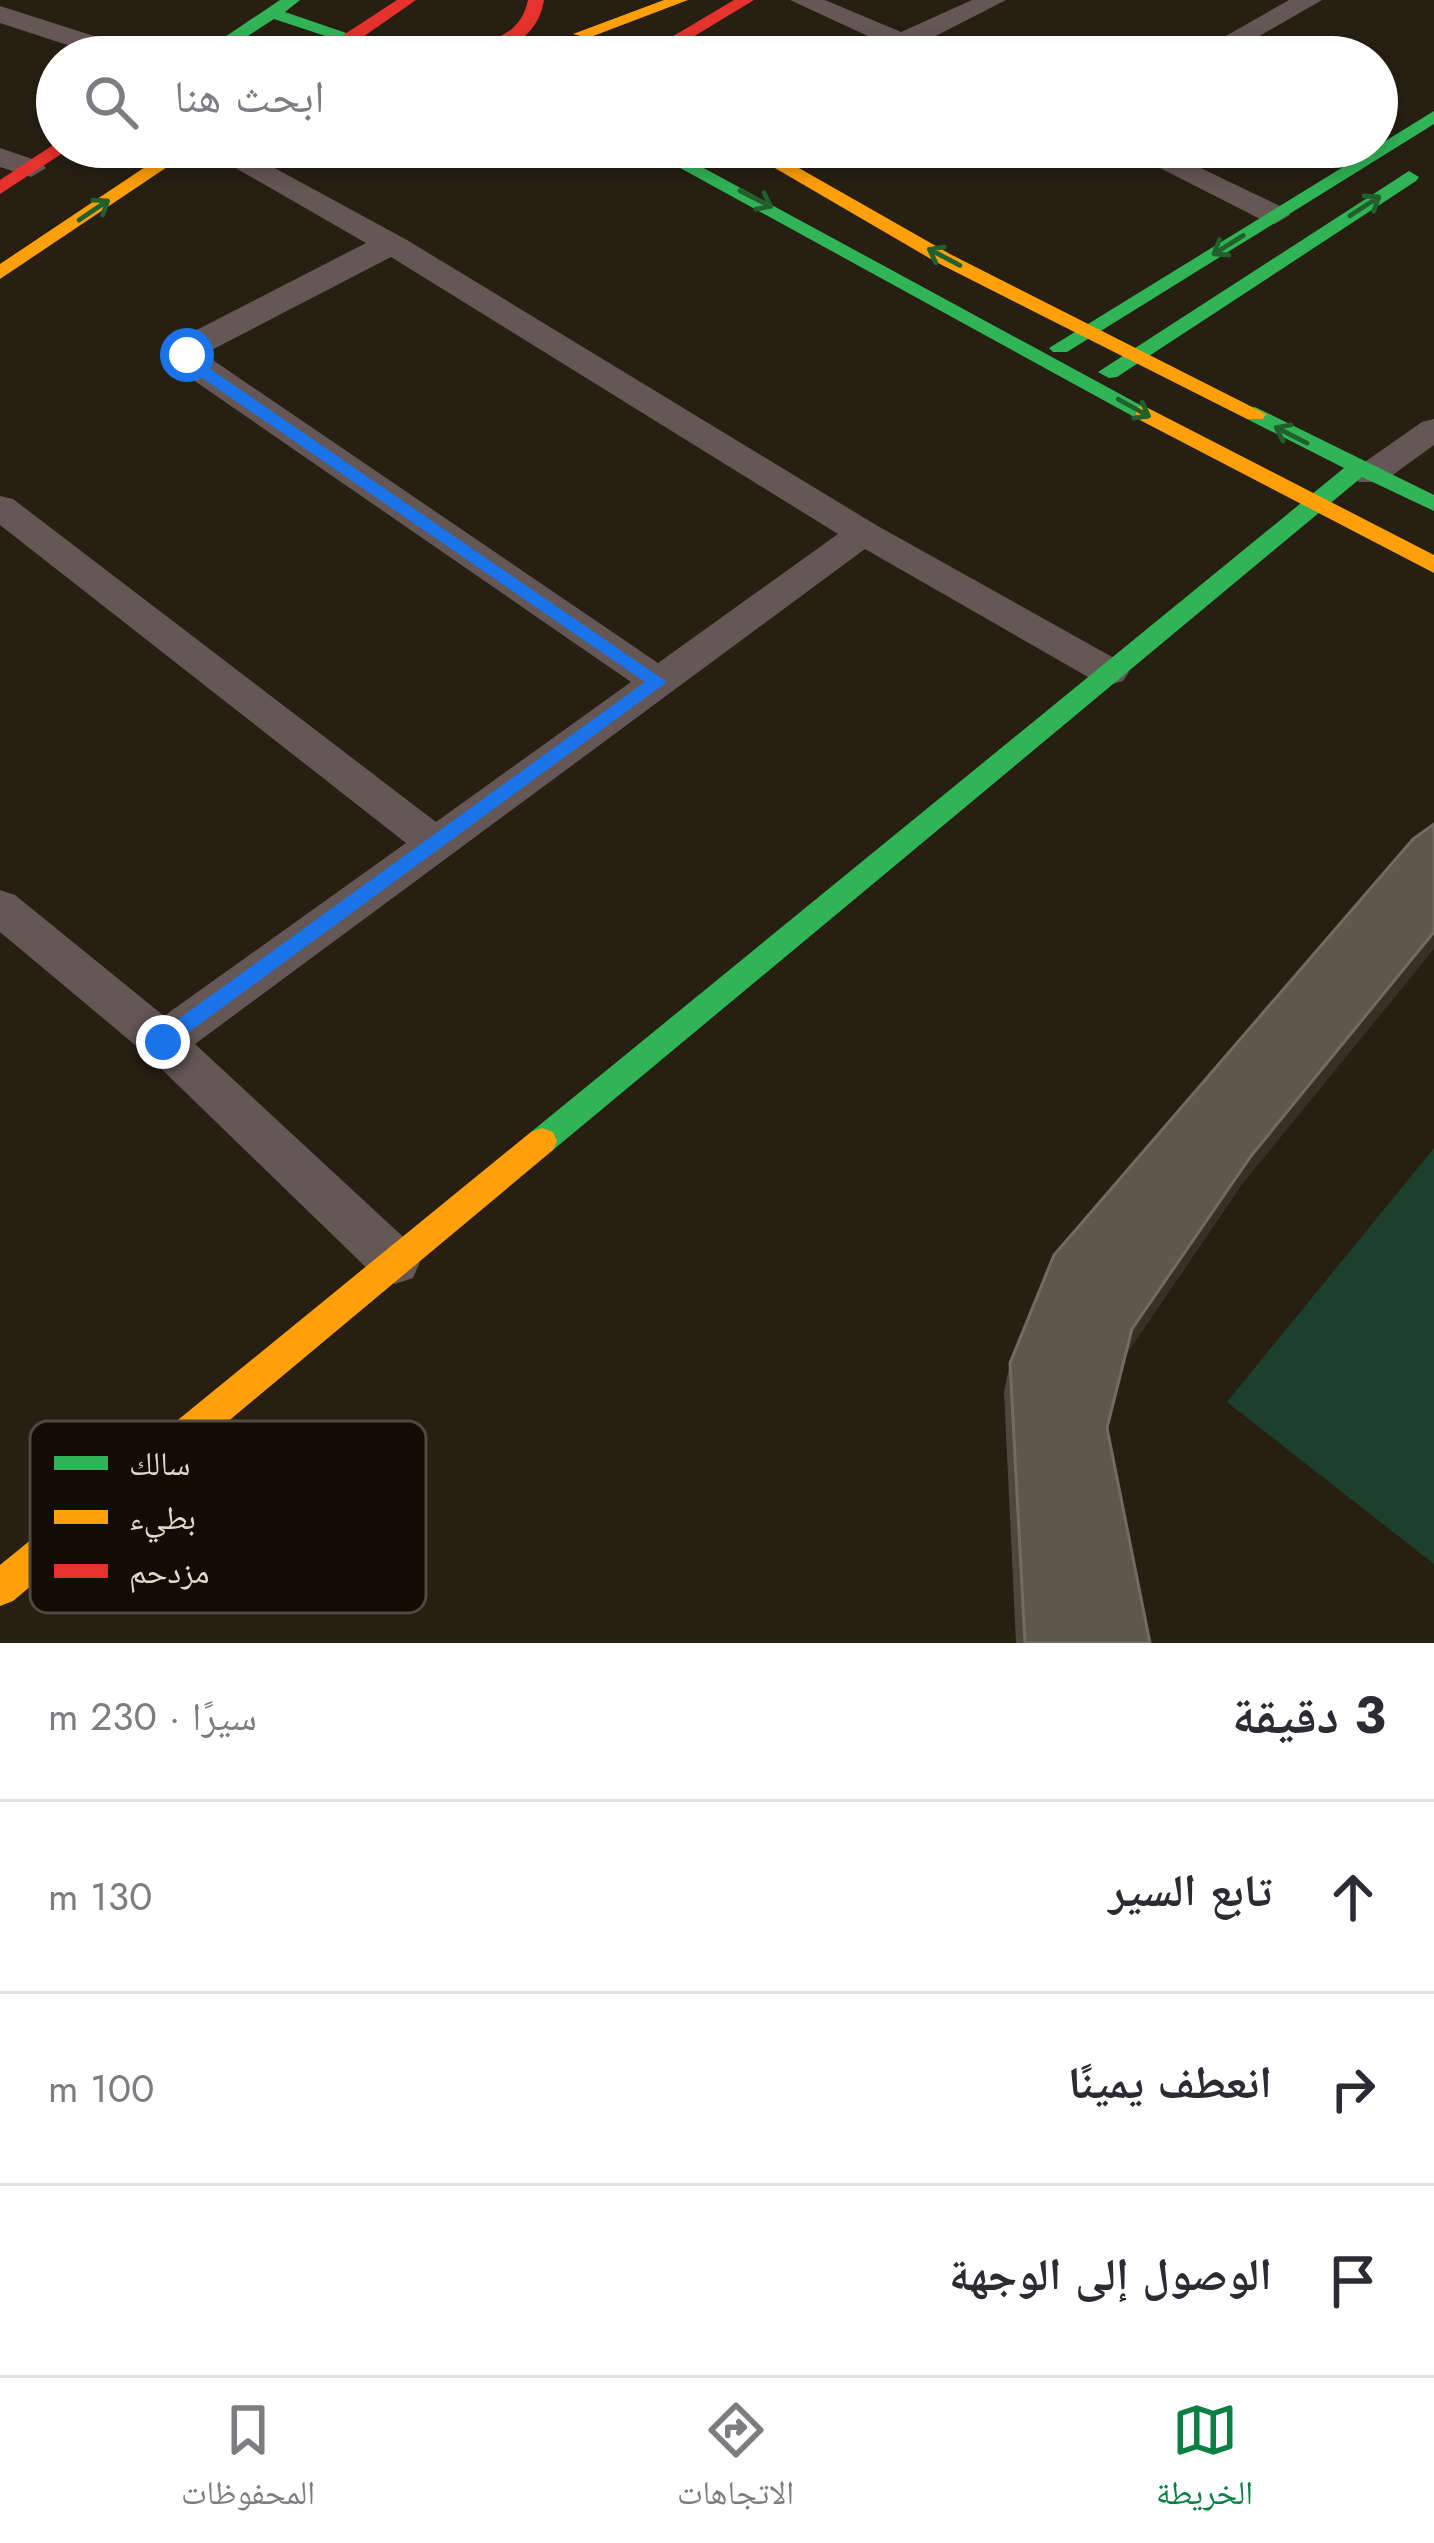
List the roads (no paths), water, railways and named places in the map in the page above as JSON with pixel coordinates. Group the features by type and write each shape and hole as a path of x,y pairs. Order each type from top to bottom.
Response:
{"street":[{"path":"354,36 408,0"},
{"path":"538,0 584,36"},
{"path":"509,36 530,25 538,0"},
{"path":"582,34 680,0"},
{"path":"683,36 746,0"},
{"path":"802,0 888,36"},
{"path":"915,36 993,0"},
{"path":"1242,36 1309,0"},
{"path":"236,36 282,7 347,36"},
{"path":"0,14 67,36"},
{"path":"1398,138 1434,116"},
{"path":"0,157 31,168"},
{"path":"1091,384 1434,160"},
{"path":"0,188 36,165"},
{"path":"0,273 157,168"},
{"path":"252,168 396,247 863,532 1109,672"},
{"path":"693,168 816,230 1312,505 1434,565"},
{"path":"785,168 944,258 1434,504"},
{"path":"1178,168 1275,215"},
{"path":"1043,358 1350,168"},
{"path":"396,247 372,251 205,337 187,355 198,368 658,682"},
{"path":"202,1421 1312,505 1434,429"},
{"path":"0,507 436,844"},
{"path":"163,1042 863,532"},
{"path":"0,908 163,1042 395,1262"},
{"path":"0,1588 30,1563"}]}
